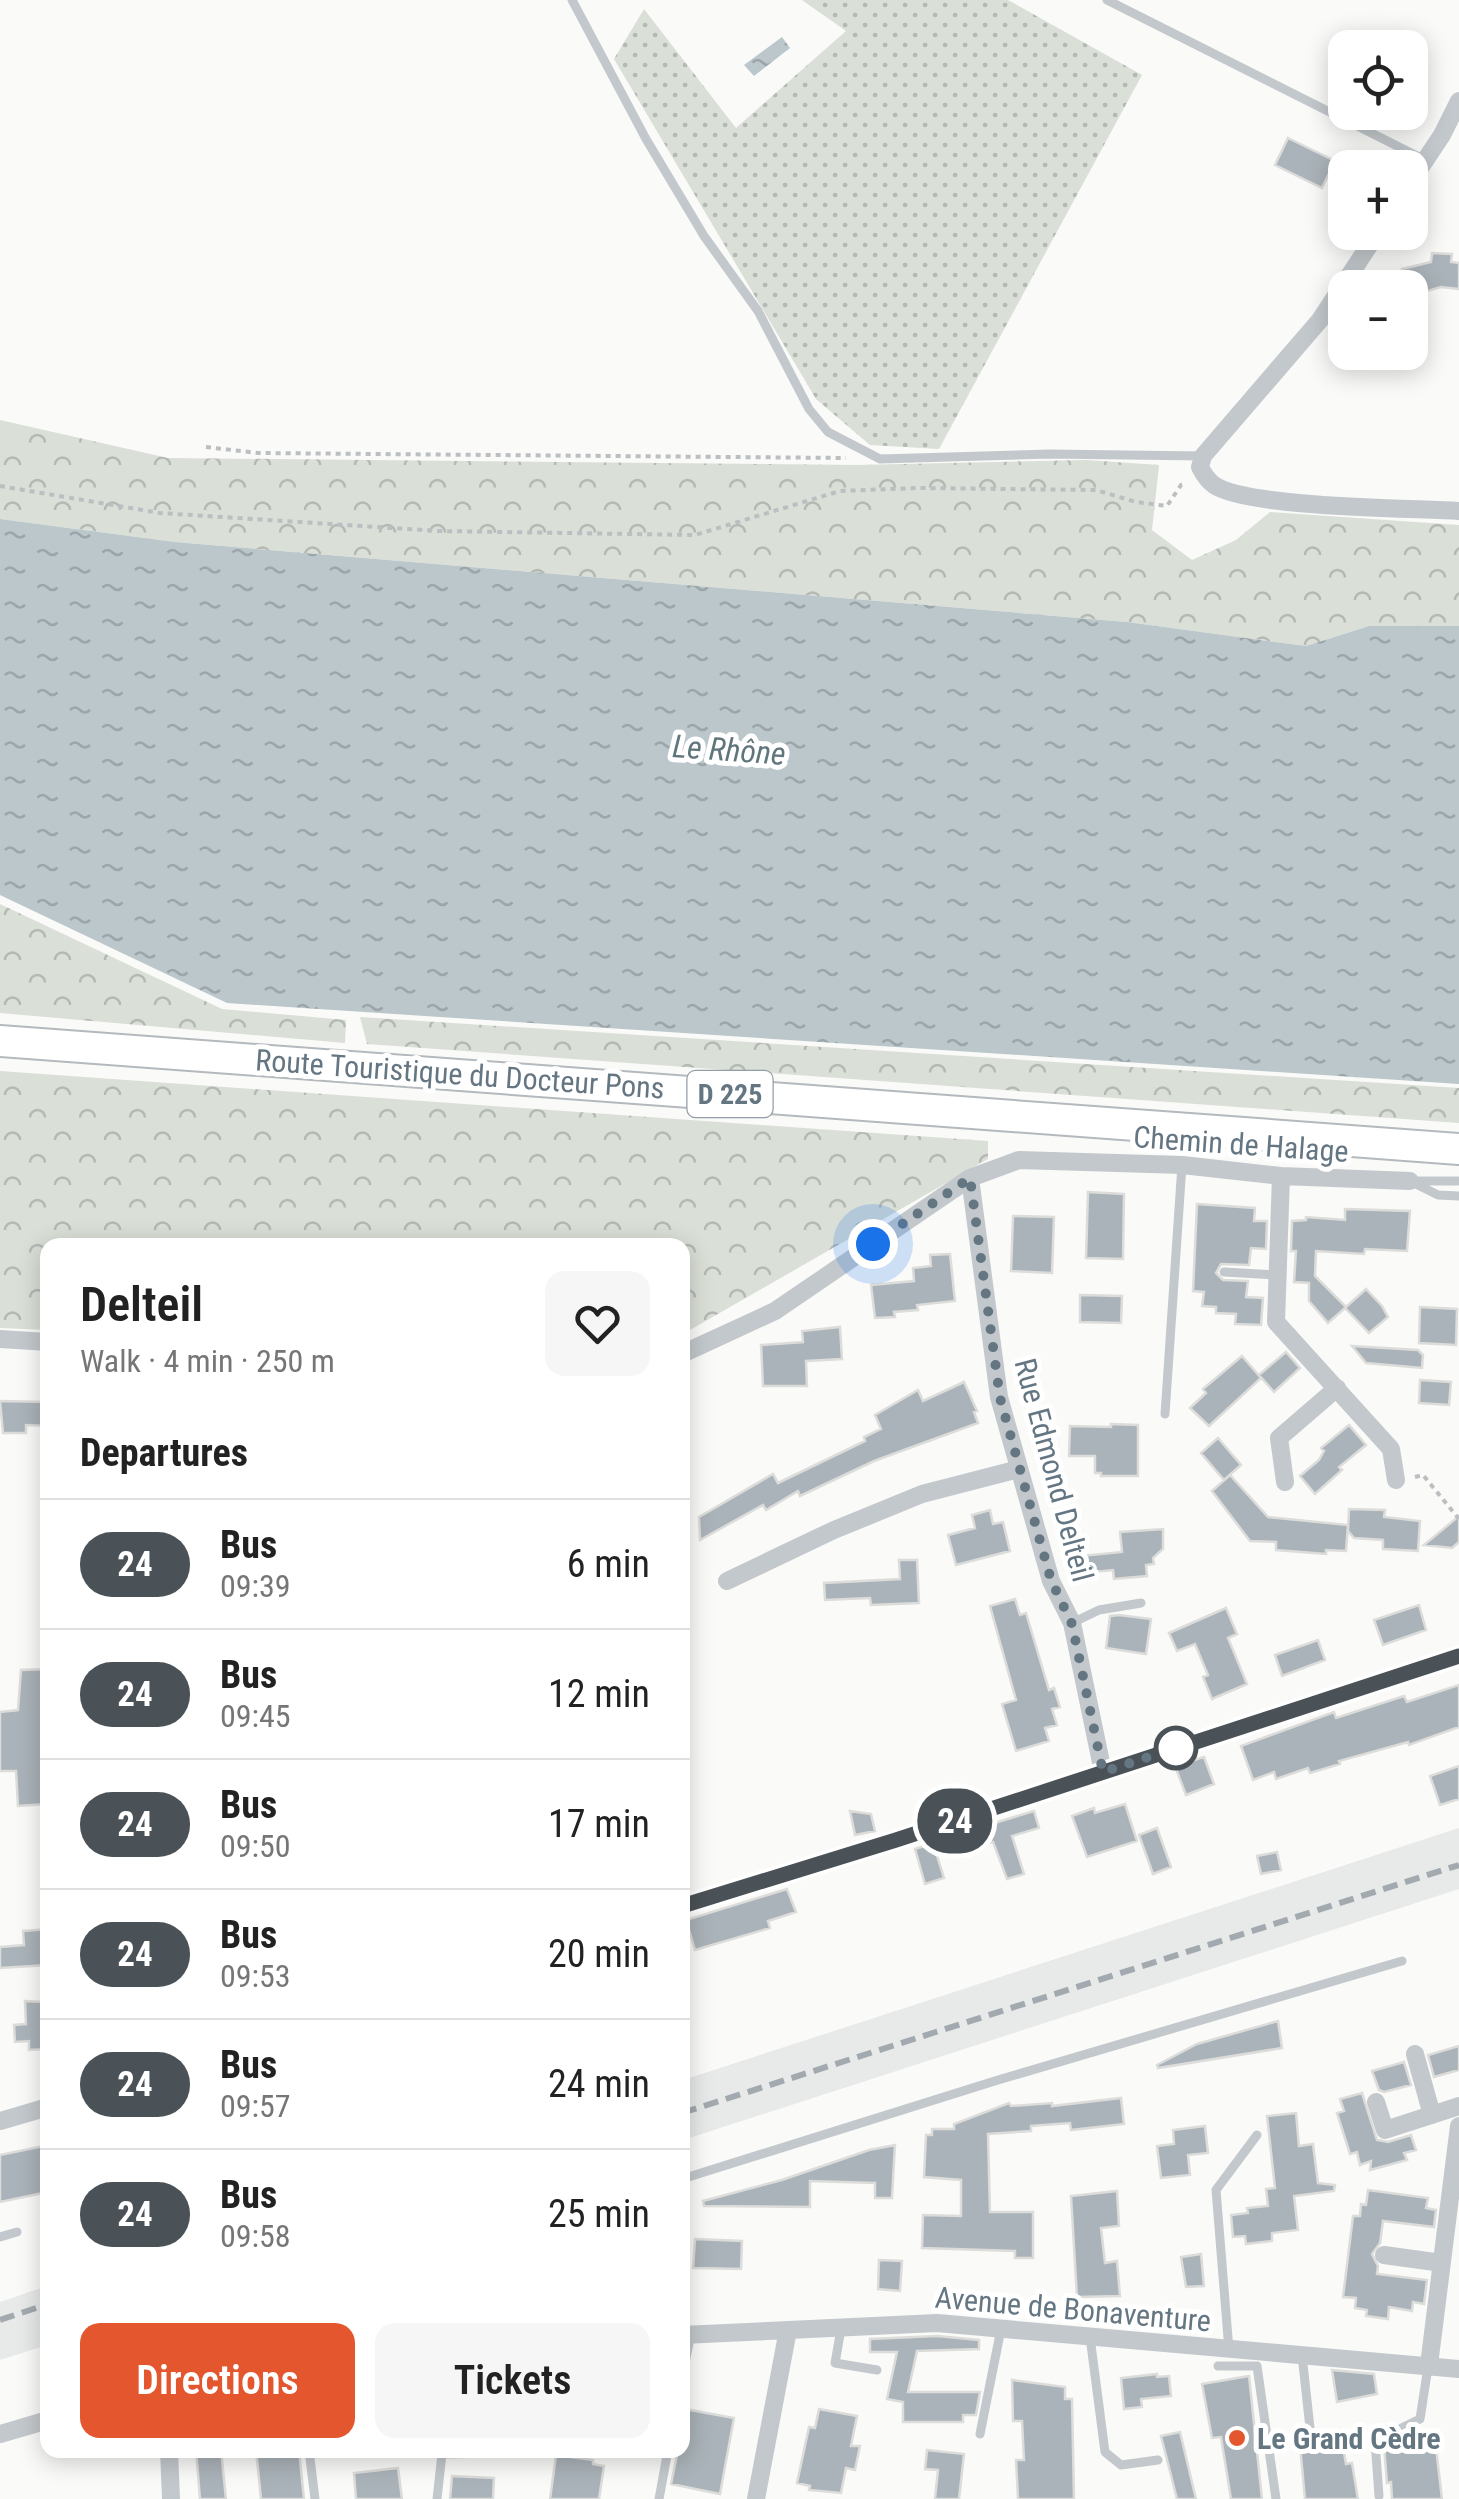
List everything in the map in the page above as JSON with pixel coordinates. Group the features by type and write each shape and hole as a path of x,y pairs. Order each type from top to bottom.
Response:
{"highway":[{"name":"Route Touristique du Docteur Pons","path":"0,1040 1459,1148"}],"street":[{"path":"1428,156 1454,126 1459,101"},
{"path":"1366,250 1320,320 1203,456 1200,466 1214,485 1230,492 1284,502 1459,511"},
{"name":"Chemin de Halage","path":"970,1178 1020,1160 1182,1165 1281,1176 1410,1181"},
{"path":"1281,1176 1276,1322 1391,1449 1396,1480"},
{"path":"690,1350 776,1311 970,1178"},
{"name":"Rue Edmond Delteil","path":"970,1178 1000,1398 1051,1580 1072,1624 1103,1772"},
{"path":"0,1339 40,1342"},
{"path":"1285,1482 1280,1438 1336,1388"},
{"path":"727,1581 922,1494 1020,1469"},
{"path":"690,1903 1459,1656"},
{"path":"1415,2054 1432,2115"},
{"path":"1376,2102 1385,2130 1459,2106"},
{"path":"0,2122 40,2110"},
{"path":"1428,2365 1447,2270 1459,2126"},
{"path":"1384,2255 1447,2270"},
{"name":"Avenue de Bonaventure","path":"690,2335 937,2322 1459,2369"},
{"path":"756,2499 788,2330"},
{"path":"0,2434 40,2422"},
{"path":"168,2458 171,2499"}],"lane":[{"path":"572,0 646,139 704,236 758,311 810,409 828,432 880,459 1049,454 1203,456"},
{"path":"1107,0 1405,150"},
{"path":"1165,1414 1182,1165"},
{"path":"1410,1181 1438,1195 1459,1196"},
{"name":"Chemin de Halage","path":"1410,1181 1459,1182"},
{"path":"1224,1272 1278,1275"},
{"path":"1072,1624 1099,1610 1141,1603"},
{"path":"690,2177 998,2080 1402,1961"},
{"path":"1229,2350 1216,2190 1256,2136"},
{"path":"0,2236 17,2232"},
{"path":"841,2327 835,2363 877,2370"},
{"path":"980,2434 1001,2329"},
{"path":"1090,2337 1105,2452 1121,2465 1158,2460"},
{"path":"1302,2355 1310,2428"},
{"path":"1380,2496 1375,2441 1420,2419 1428,2365"},
{"path":"1218,2366 1257,2366 1276,2499"},
{"path":"310,2458 315,2499"},
{"path":"437,2499 442,2458"},
{"path":"659,2499 667,2458"}],"path":[{"path":"206,448 258,453 880,459"},
{"path":"0,486 160,513 439,531 695,535 840,491 1096,490 1167,506 1182,484 1205,476"},
{"path":"1396,1480 1422,1475 1459,1519"}],"shaded area":[{"path":"1459,1828 1459,1889 690,2138 690,2078"},
{"path":"40,2288 40,2347 0,2360 0,2302"}],"green space":[{"path":"802,0 1008,0 1142,75 939,449 870,445 816,399 614,59 644,9 736,128 846,31"},
{"path":"0,420 168,458 857,465 1087,460 1159,465 1152,530 1192,560 1236,540 1270,512 1459,525 1459,626 1369,626 1306,646 1127,622 175,542 0,519"},
{"path":"0,904 222,1009 346,1020 345,1043 0,1013"},
{"path":"360,1017 1459,1088 1459,1123 367,1044"},
{"path":"0,1071 988,1141 988,1159 690,1330 690,1238 40,1238 40,1330 0,1328"}],"water":[{"path":"782,37 790,48 754,76 744,65"},
{"name":"Le Rhône","path":"0,519 175,542 1127,622 1306,646 1369,626 1459,626 1459,1084 227,1003 0,895"}],"building":[{"path":"1288,138 1328,158 1328,176 1322,188 1275,165"},
{"path":"1432,253 1452,254 1451,262 1459,263 1459,289 1441,287 1428,291 1428,270 1402,269 1431,262"},
{"path":"1088,1192 1124,1194 1123,1259 1086,1258"},
{"path":"1197,1204 1255,1208 1254,1221 1267,1221 1266,1249 1251,1248 1249,1265 1221,1264 1216,1273 1223,1280 1248,1281 1246,1297 1263,1298 1261,1325 1235,1324 1236,1314 1216,1313 1216,1307 1202,1306 1204,1292 1193,1291"},
{"path":"1345,1209 1410,1211 1407,1251 1316,1251 1315,1276 1346,1307 1366,1289 1382,1306 1388,1317 1369,1333 1345,1308 1328,1323 1309,1301 1309,1283 1294,1282 1296,1251 1291,1251 1292,1221 1306,1217 1345,1220"},
{"path":"1013,1216 1054,1217 1052,1273 1011,1271"},
{"path":"950,1254 955,1301 917,1305 918,1310 875,1318 871,1285 914,1281 913,1268 931,1266 930,1255"},
{"path":"1080,1295 1122,1296 1121,1323 1080,1322"},
{"path":"1420,1307 1457,1309 1456,1345 1419,1343"},
{"path":"840,1327 842,1359 806,1361 807,1386 763,1386 761,1345 803,1342 802,1331"},
{"path":"1352,1346 1418,1350 1423,1355 1422,1368 1366,1363"},
{"path":"1286,1352 1300,1368 1274,1392 1259,1375"},
{"path":"1242,1356 1261,1378 1209,1426 1190,1408 1206,1393 1203,1389"},
{"path":"1420,1380 1451,1382 1449,1405 1419,1403"},
{"path":"964,1382 978,1423 874,1461 800,1496 798,1491 766,1510 763,1505 700,1540 699,1517 773,1474 778,1483 865,1441 864,1437 881,1429 875,1415 918,1390 923,1401"},
{"path":"0,1401 40,1402 40,1426 26,1425 26,1433 3,1433"},
{"path":"1138,1425 1138,1476 1101,1476 1095,1473 1095,1456 1069,1456 1070,1426"},
{"path":"1349,1425 1366,1445 1315,1494 1300,1476 1319,1460 1324,1451 1321,1448"},
{"path":"1218,1438 1241,1465 1224,1480 1201,1453"},
{"path":"1230,1475 1268,1517 1348,1525 1346,1551 1326,1550 1326,1554 1276,1550 1276,1542 1250,1541 1212,1491"},
{"path":"1349,1509 1385,1510 1384,1517 1420,1521 1418,1551 1383,1549 1383,1540 1354,1538 1348,1531"},
{"path":"990,1510 993,1524 1003,1522 1010,1551 956,1565 948,1535 975,1528 972,1515"},
{"path":"1459,1516 1459,1542 1452,1548 1424,1545"},
{"path":"1163,1529 1163,1549 1153,1558 1154,1564 1146,1565 1147,1576 1114,1579 1113,1570 1083,1573 1081,1556 1122,1552 1120,1532"},
{"path":"899,1560 917,1560 919,1603 871,1605 870,1598 825,1600 824,1583 900,1579"},
{"path":"1015,1599 1020,1615 1026,1613 1049,1690 1054,1688 1060,1707 1052,1709 1057,1725 1045,1728 1049,1741 1016,1751 1002,1704 1016,1700 990,1606"},
{"path":"1419,1605 1426,1630 1383,1645 1374,1620"},
{"path":"1226,1608 1237,1634 1228,1638 1247,1684 1212,1699 1203,1677 1208,1675 1195,1644 1177,1651 1169,1633"},
{"path":"1110,1616 1151,1619 1146,1654 1106,1648"},
{"path":"1318,1640 1325,1660 1282,1676 1275,1655"},
{"path":"40,1669 40,1805 18,1806 16,1771 0,1771 0,1712 18,1710 21,1670"},
{"path":"1459,1685 1459,1727 1310,1773 1308,1768 1276,1779 1274,1772 1253,1780 1241,1746 1334,1712 1336,1718 1404,1696 1407,1702"},
{"path":"1204,1757 1214,1784 1186,1795 1175,1766"},
{"path":"1459,1766 1459,1799 1440,1805 1430,1776"},
{"path":"1125,1804 1137,1841 1087,1857 1072,1816"},
{"path":"850,1811 871,1814 875,1831 855,1835"},
{"path":"1034,1811 1039,1828 1012,1836 1024,1874 1007,1879 993,1842 981,1845 978,1828"},
{"path":"1157,1828 1171,1867 1153,1874 1139,1835"},
{"path":"933,1843 944,1878 925,1884 915,1849"},
{"path":"1277,1852 1281,1870 1261,1874 1257,1856"},
{"path":"787,1889 796,1912 768,1921 770,1928 695,1950 690,1919"},
{"path":"40,1930 40,1966 0,1968 0,1947 24,1945 23,1931"},
{"path":"25,2001 40,2002 40,2049 29,2050 29,2041 15,2042 14,2025 26,2024"},
{"path":"1278,2021 1282,2048 1158,2068 1157,2065 1197,2044"},
{"path":"1459,2046 1459,2070 1434,2077 1428,2055"},
{"path":"1404,2062 1411,2085 1379,2090 1372,2071"},
{"path":"1362,2093 1377,2140 1388,2142 1411,2135 1416,2150 1404,2153 1407,2160 1370,2170 1371,2161 1360,2165 1357,2152 1350,2154 1337,2113 1344,2111 1340,2099"},
{"path":"1121,2098 1124,2124 1071,2130 1070,2123 988,2134 990,2212 1033,2212 1033,2258 1015,2258 1015,2251 922,2248 923,2215 961,2216 961,2180 924,2177 926,2135 932,2135 932,2129 954,2129 954,2124 1009,2103 1052,2106"},
{"path":"1296,2113 1299,2146 1313,2144 1318,2183 1335,2185 1334,2191 1294,2196 1298,2230 1272,2233 1272,2241 1246,2244 1245,2236 1233,2237 1231,2215 1248,2213 1247,2208 1268,2206 1266,2189 1275,2188 1267,2116"},
{"path":"1205,2126 1208,2153 1188,2155 1190,2175 1161,2178 1157,2146 1174,2144 1173,2130"},
{"path":"895,2145 892,2198 875,2198 875,2183 810,2181 810,2207 704,2206 703,2201"},
{"path":"40,2147 40,2194 0,2202 0,2155"},
{"path":"1368,2190 1428,2198 1426,2208 1436,2210 1434,2227 1383,2221 1380,2243 1372,2254 1377,2274 1427,2280 1424,2304 1413,2302 1412,2311 1389,2307 1388,2319 1366,2316 1367,2310 1355,2308 1356,2298 1343,2297 1353,2216 1360,2216"},
{"path":"1117,2191 1119,2226 1101,2228 1105,2263 1117,2261 1120,2296 1077,2297 1071,2196"},
{"path":"695,2239 742,2241 741,2269 693,2268"},
{"path":"1201,2254 1204,2286 1186,2287 1181,2257"},
{"path":"879,2260 902,2261 900,2291 878,2289"},
{"path":"937,2336 979,2340 979,2349 917,2351 908,2392 980,2392 976,2415 963,2415 963,2422 903,2422 903,2402 887,2399 897,2352 870,2352 870,2339"},
{"path":"1332,2370 1374,2374 1377,2394 1337,2402"},
{"path":"1169,2376 1171,2396 1141,2399 1142,2407 1124,2409 1121,2378"},
{"name":"Le Grand Cèdre","path":"1249,2376 1262,2499 1231,2499 1221,2437 1212,2438 1202,2384"},
{"path":"1012,2380 1065,2387 1065,2399 1072,2399 1074,2499 1018,2499 1016,2460 1024,2460 1022,2421 1013,2421"},
{"path":"819,2409 857,2416 851,2446 860,2446 855,2470 846,2468 841,2493 809,2490 810,2486 797,2483 809,2427 815,2428"},
{"path":"690,2410 734,2418 720,2494 671,2484 676,2458 690,2458"},
{"path":"1340,2429 1346,2464 1352,2463 1358,2499 1305,2499 1299,2435"},
{"path":"1180,2432 1196,2499 1177,2499 1161,2436"},
{"path":"1435,2439 1442,2499 1392,2499 1384,2446"},
{"path":"927,2450 964,2454 959,2499 935,2499 938,2470 925,2469"},
{"path":"197,2458 222,2458 226,2499 200,2499"},
{"path":"257,2458 300,2458 304,2499 261,2499"},
{"path":"556,2458 593,2460 593,2464 604,2466 599,2499 550,2499"},
{"path":"398,2468 402,2499 356,2499 354,2473"},
{"path":"452,2476 494,2478 493,2499 450,2499"}],"railway":[{"path":"690,2110 1459,1865"},
{"path":"0,2320 40,2307"}],"bus line":[{"name":"24","path":"690,1904 1459,1656"}],"place":[{"name":"Le Grand Cèdre","path":"1237,2438"}],"route":[{"path":"873,1244 970,1178 1000,1398 1051,1580 1072,1624 1103,1772 1176,1748"}]}
